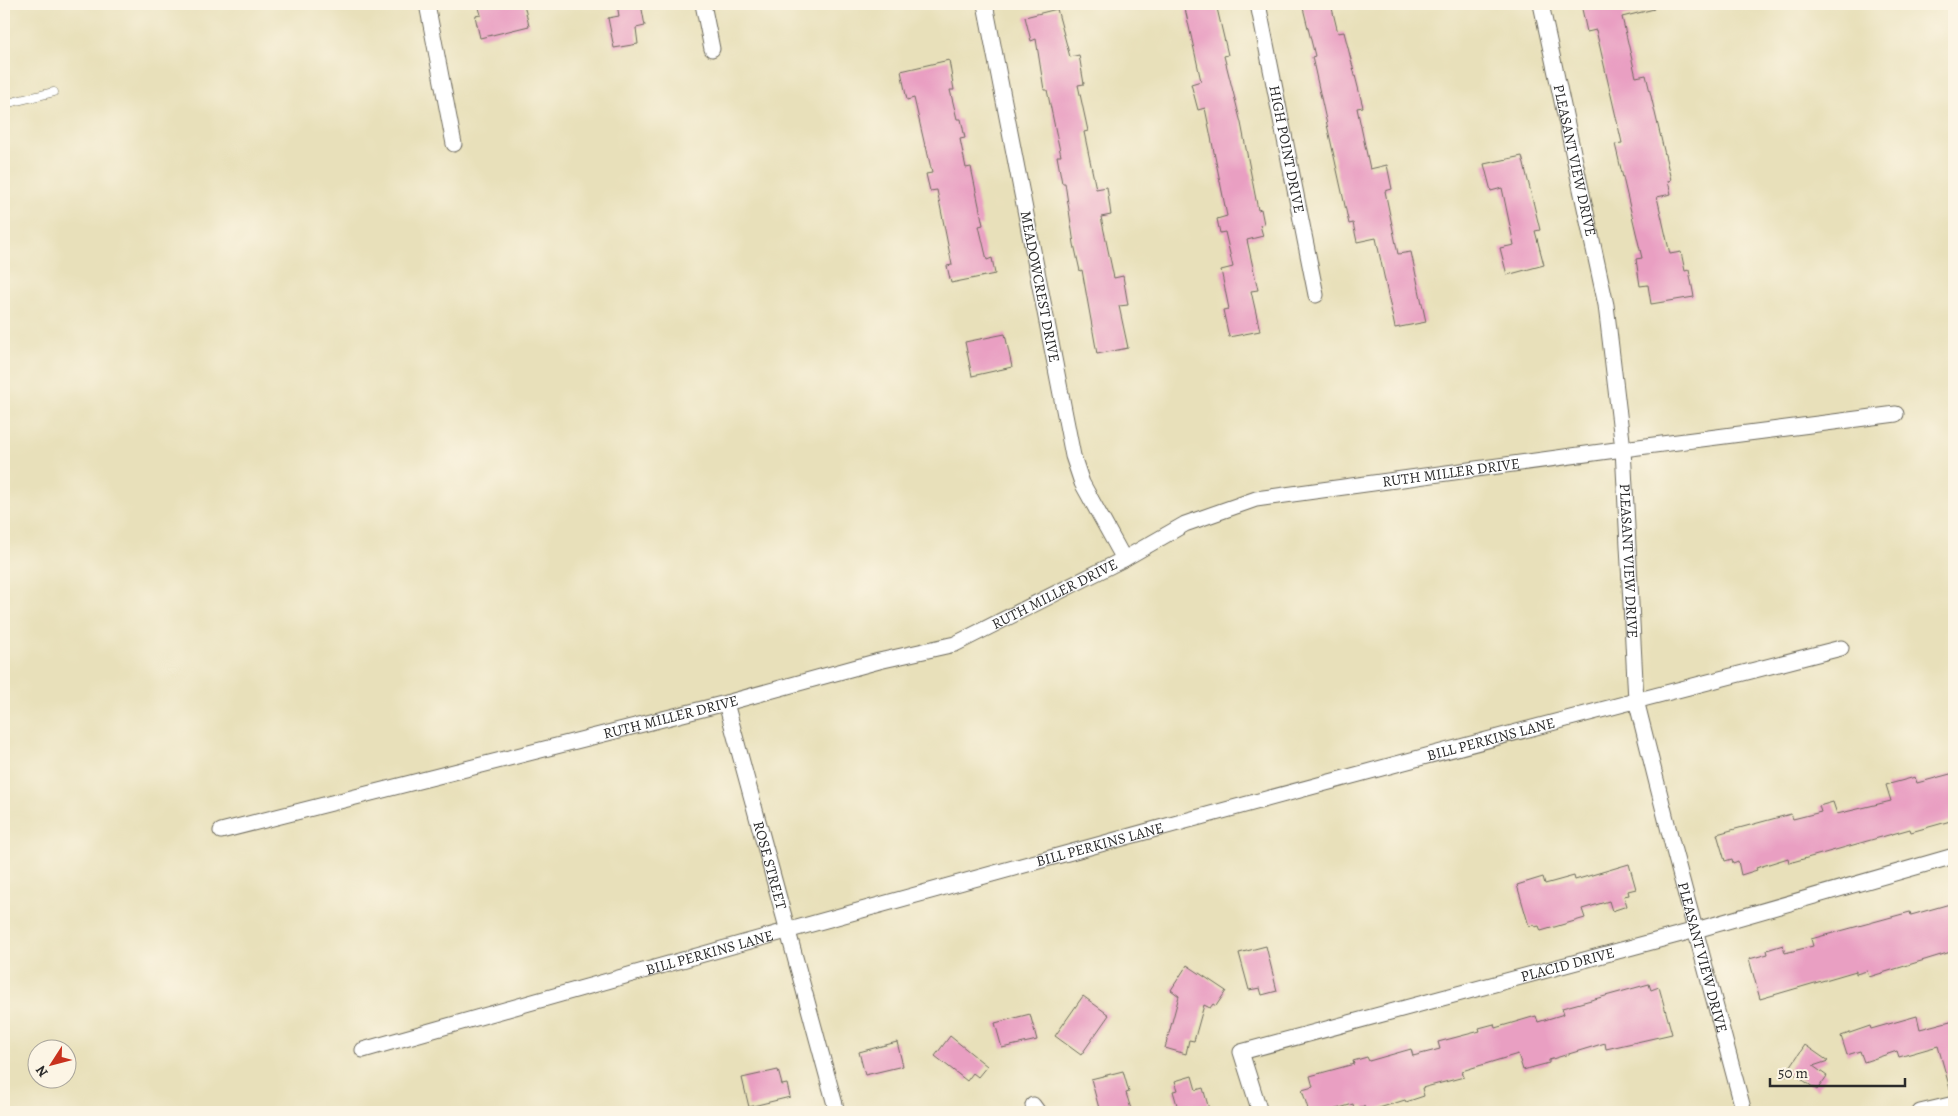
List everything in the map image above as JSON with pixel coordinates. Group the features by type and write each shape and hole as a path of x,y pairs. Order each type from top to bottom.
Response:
{"street":[{"path":"427,4 454,144"},
{"path":"703,4 712,49"},
{"name":"MEADOWCREST DRIVE","path":"985,4 1073,456 1082,483 1124,559"},
{"name":"HIGH POINT DRIVE","path":"1258,4 1316,295"},
{"name":"PLEASANT VIEW DRIVE","path":"1541,4 1606,305 1623,449 1636,700 1744,1112"},
{"name":"RUTH MILLER DRIVE","path":"221,830 726,703 879,661 955,644 1124,559 1185,524 1256,499 1896,414"},
{"name":"BILL PERKINS LANE","path":"363,1050 788,930 1636,700 1841,648"},
{"name":"ROSE STREET","path":"726,703 837,1112"},
{"name":"PLACID DRIVE","path":"1260,1112 1241,1052 1696,930 1954,856"},
{"path":"1920,1112 1954,1104"}],"lane":[{"path":"4,104 54,92"}],"building":[{"path":"478,4 524,4 529,26 480,38 475,16 481,15"},
{"path":"617,4 641,4 645,26 636,28 638,44 614,48 608,18 619,16"},
{"path":"1184,4 1216,4 1228,55 1224,56 1241,123 1258,210 1261,209 1264,224 1260,225 1263,236 1247,240 1258,290 1251,291 1260,331 1229,337 1223,310 1229,309 1221,270 1233,267 1225,232 1220,233 1217,219 1227,216 1205,108 1198,110 1191,84 1201,81"},
{"path":"1302,4 1331,4 1338,33 1344,32 1363,107 1357,108 1370,169 1387,165 1392,189 1385,191 1398,254 1411,252 1426,322 1395,328 1376,238 1357,242 1353,223 1349,224 1312,57 1315,56"},
{"path":"1589,4 1653,4 1654,9 1622,17 1636,77 1646,75 1671,180 1668,181 1671,194 1657,197 1670,254 1681,252 1685,271 1689,270 1694,297 1651,304 1648,285 1640,286 1636,259 1642,258 1615,144 1622,143 1596,30 1587,32 1582,9 1590,7"},
{"path":"1057,9 1070,57 1079,55 1084,84 1078,85 1088,131 1084,132 1096,189 1107,187 1111,215 1101,217 1114,278 1123,276 1128,305 1119,306 1128,348 1097,354 1082,270 1080,271 1074,244 1065,183 1062,183 1057,156 1061,156 1047,90 1044,90 1036,39 1031,41 1025,17"},
{"path":"949,60 954,90 950,90 957,119 961,119 965,138 960,139 966,168 971,167 983,225 979,226 987,260 992,258 995,274 951,283 947,266 952,265 937,190 930,191 926,174 932,173 926,146 914,98 907,100 901,71"},
{"path":"1522,156 1540,230 1535,231 1544,265 1507,275 1500,248 1514,245 1502,188 1491,191 1484,164"},
{"path":"1005,334 1012,367 972,376 965,342"},
{"path":"1954,773 1954,820 1911,832 1910,829 1789,863 1788,858 1741,875 1738,861 1733,863 1732,859 1725,861 1717,834 1791,814 1793,819 1821,812 1819,806 1833,802 1837,814 1891,801 1886,785 1915,777 1917,783"},
{"path":"1629,864 1636,889 1628,891 1629,895 1624,896 1627,906 1612,911 1609,901 1582,909 1585,918 1541,931 1539,926 1529,926 1517,885 1543,877 1545,884 1574,876 1575,880"},
{"path":"1950,904 1954,920 1954,951 1869,977 1867,971 1856,974 1856,971 1760,999 1749,959 1768,954 1767,950 1783,945 1785,953 1813,946 1811,939 1910,912 1911,915"},
{"path":"1266,946 1277,991 1262,995 1260,988 1249,990 1239,953"},
{"path":"1187,965 1226,991 1216,1006 1213,1004 1210,1008 1204,1005 1194,1041 1189,1040 1186,1054 1165,1048 1179,996 1171,990"},
{"path":"1649,984 1651,990 1659,987 1672,1034 1606,1049 1605,1043 1523,1070 1518,1054 1462,1071 1464,1077 1422,1088 1424,1096 1406,1102 1405,1100 1366,1112 1364,1106 1354,1109 1353,1104 1326,1112 1309,1112 1302,1090 1313,1087 1310,1076 1354,1064 1353,1061 1367,1057 1369,1061 1411,1049 1413,1056 1440,1049 1438,1042 1480,1031 1479,1028 1494,1024 1495,1028 1536,1016 1538,1022 1564,1014 1562,1008"},
{"path":"1083,996 1109,1015 1081,1055 1055,1036"},
{"path":"1030,1014 1037,1040 1002,1048 995,1023"},
{"path":"1917,1016 1920,1029 1954,1020 1954,1088 1950,1089 1938,1046 1899,1057 1897,1051 1864,1062 1860,1051 1847,1055 1841,1036 1870,1026 1871,1029"},
{"path":"950,1036 987,1066 978,1077 973,1073 967,1081 935,1056"},
{"path":"897,1042 903,1066 865,1075 859,1052"},
{"path":"1805,1045 1828,1061 1813,1066 1827,1076 1817,1090 1793,1073 1784,1076"},
{"path":"778,1070 782,1085 787,1084 790,1097 749,1107 742,1078"},
{"path":"1123,1071 1129,1092 1126,1093 1132,1112 1100,1112 1091,1079"},
{"path":"1192,1076 1196,1090 1203,1088 1209,1109 1198,1112 1179,1112 1173,1091 1178,1090 1175,1081"}]}
